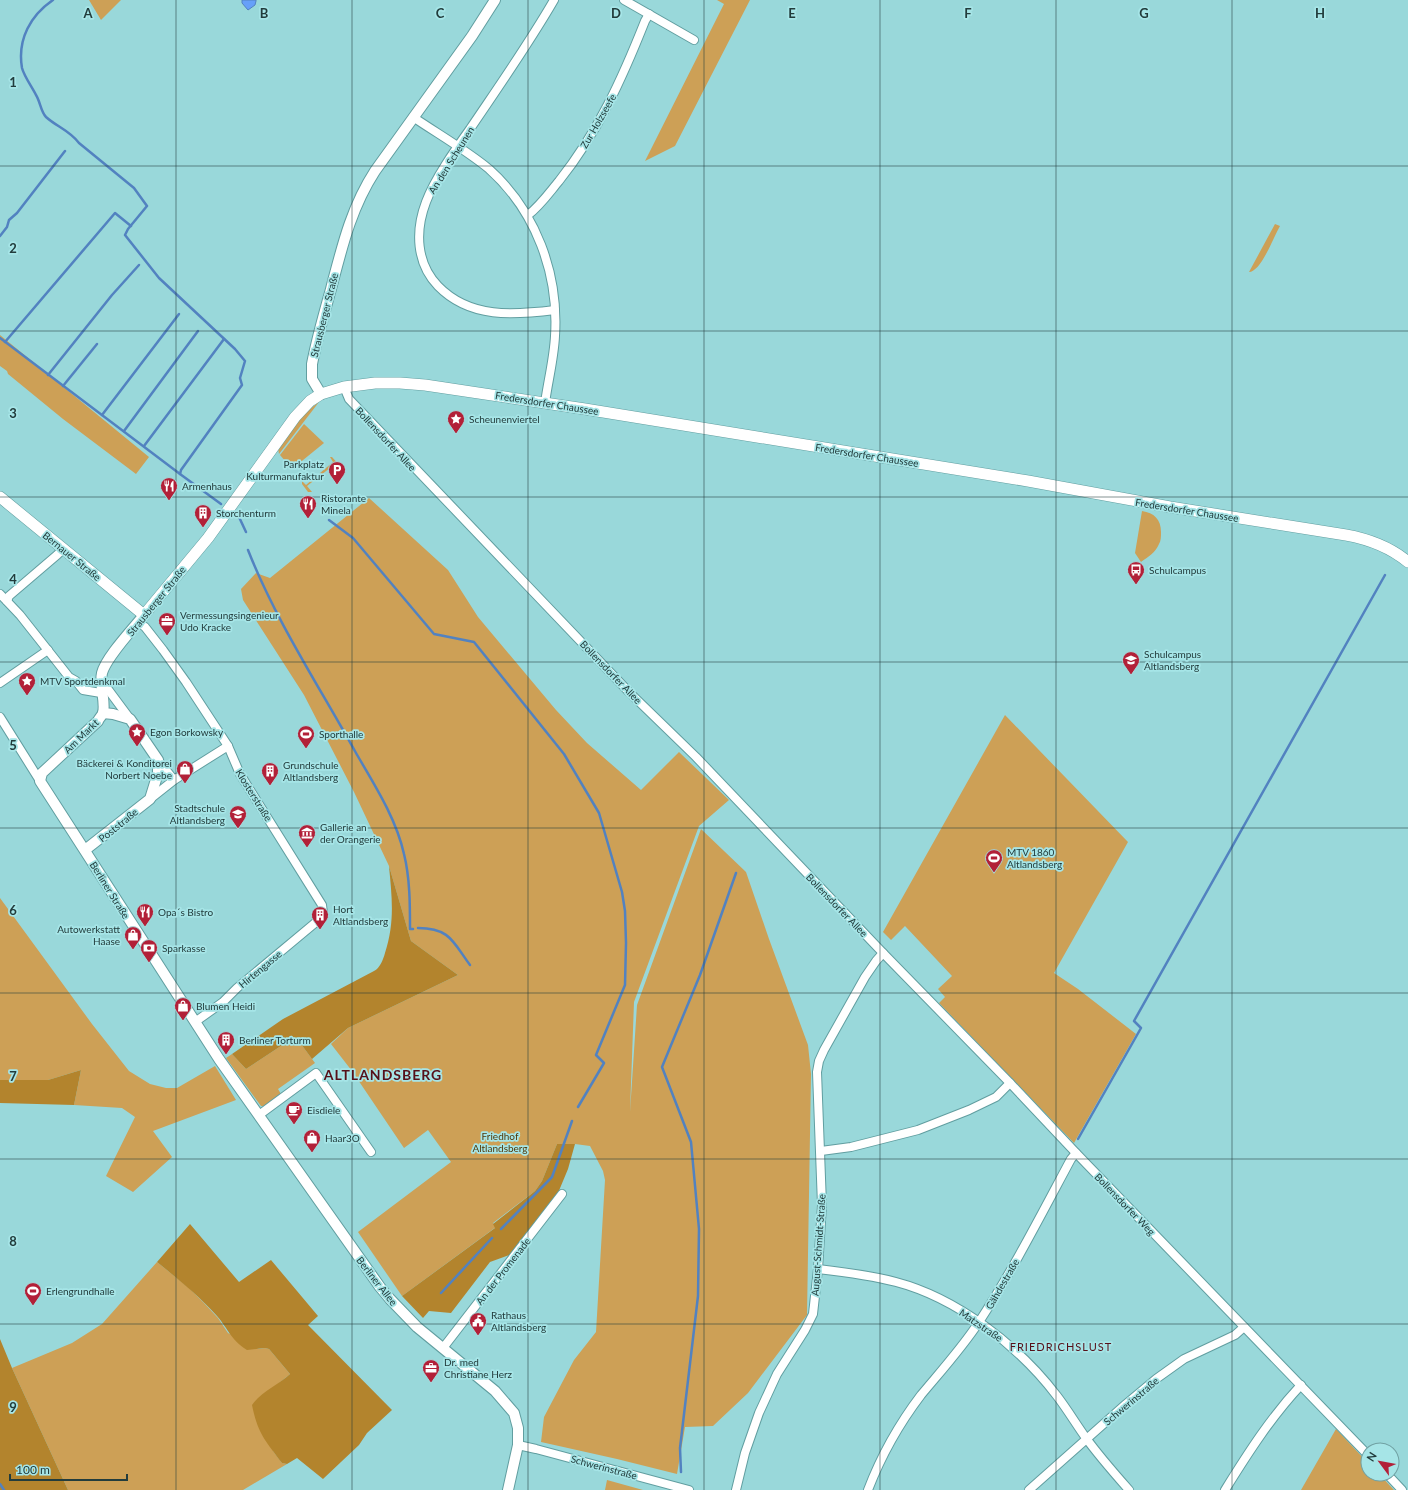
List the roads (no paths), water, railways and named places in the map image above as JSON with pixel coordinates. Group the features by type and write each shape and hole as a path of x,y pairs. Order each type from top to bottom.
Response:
{"main road":[{"name":"Fredersdorfer Chaussee","path":"321,394 344,387 374,383 400,383 545,403 1020,480 1178,508 1346,535 1372,542 1388,549 1408,562"},
{"name":"Strausberger Straße","path":"141,619 208,538 295,417 310,401 321,394"},
{"name":"Bernauer Straße","path":"0,497 63,549 141,619"}],"street":[{"name":"Strausberger Straße","path":"321,394 312,379 312,364 342,243 350,221 366,185 472,36 494,0"},
{"name":"An den Scheunen","path":"554,0 522,53 458,147 431,191 423,212 418,239 422,260 428,274 442,290 455,299 479,310 493,313 514,314 555,310"},
{"path":"624,0 694,40"},
{"name":"Zur Holzseefe","path":"528,214 536,209 550,193 592,135 617,87 649,14"},
{"path":"413,117 458,147 493,173 516,198 528,214 544,253 555,310 555,338 545,403"},
{"name":"Bollensdorfer Allee","path":"344,387 349,399 462,518 623,686 696,757 883,953"},
{"path":"7,601 9,596 63,549"},
{"path":"0,594 20,614 69,677 76,681 83,690 101,693"},
{"name":"Strausberger Straße","path":"101,693 102,671 107,661 141,619"},
{"name":"Klosterstraße","path":"141,619 145,628 164,650 228,746 237,769 318,899 322,906 323,913"},
{"path":"0,683 48,650"},
{"path":"101,680 174,780"},
{"name":"Am Markt","path":"40,781 42,773 98,721 103,713 101,693"},
{"path":"103,713 113,714 130,720"},
{"name":"Berliner Straße","path":"0,717 221,1061"},
{"name":"Poststraße","path":"85,850 174,780 228,746"},
{"path":"150,799 158,773 158,760"},
{"name":"Hirtengasse","path":"195,1022 223,1002 237,988 315,923 323,913"},
{"name":"Bollensdorfer Weg","path":"883,953 1360,1447"},
{"name":"August-Schmidt-Straße","path":"736,1490 745,1452 764,1401 784,1362 811,1320 813,1314 822,1212 817,1081 819,1061 865,977 883,953"},
{"name":"Berliner Allee","path":"221,1061 380,1286 410,1320 495,1391 514,1413 518,1445 508,1490"},
{"path":"259,1115 316,1073 371,1152"},
{"path":"820,1151 851,1147 918,1130 969,1110 996,1097 1010,1083"},
{"name":"Gähdestraße","path":"868,1490 884,1453 904,1420 920,1396 956,1354 979,1322 1013,1266 1071,1159 1076,1153"},
{"name":"An der Promenade","path":"443,1348 562,1194"},
{"name":"Matzstraße","path":"818,1269 882,1278 897,1282 938,1298 979,1322 1006,1342 1031,1366 1057,1396 1087,1440 1129,1490"},
{"name":"Schwerinstraße","path":"1029,1490 1156,1379 1184,1359 1236,1335 1244,1327"},
{"path":"1225,1490 1280,1407 1301,1385"},
{"name":"Schwerinstraße","path":"518,1445 544,1450 689,1490"},
{"path":"1394,1482 1402,1490"}],"water":[{"path":"242,0 256,1 255,5 248,10 242,3"}],"waterway":[{"path":"53,0 32,20 24,38 21,57 23,71 43,112 46,117 71,135 134,188 147,206 128,229 125,235 159,278 235,349 245,361 240,378 242,385 181,470 180,474 221,504"},
{"path":"0,236 7,227 9,220 17,213 65,151"},
{"path":"5,342 115,213 131,226"},
{"path":"48,375 112,295 139,265"},
{"path":"102,415 179,314"},
{"path":"124,431 198,331"},
{"path":"0,338 180,474"},
{"path":"144,446 224,339"},
{"path":"63,386 97,344"},
{"path":"239,517 246,532"},
{"path":"329,520 353,538 434,634 474,642 564,754 599,813 622,892 625,911 625,985 596,1055 604,1063 578,1107"},
{"path":"248,550 271,602 377,789 396,827 406,863 409,892 410,929 413,929"},
{"path":"1078,1139 1141,1028 1134,1021 1385,575"},
{"path":"681,1472 680,1448 698,1296 699,1229 691,1142 662,1067 700,975 736,873"},
{"path":"418,928 437,931 450,938 470,965"},
{"path":"501,1229 552,1177 572,1121"},
{"path":"441,1293 492,1238"},
{"path":"0,1484 4,1490"}],"place":[{"name":"Scheunenviertel","path":"456,434"},
{"name":"Parkplatz Kulturmanufaktur","path":"337,485"},
{"name":"Armenhaus","path":"169,501"},
{"name":"Ristorante Minela","path":"308,519"},
{"name":"Storchenturm","path":"203,528"},
{"name":"Schulcampus","path":"1136,585"},
{"name":"Vermessungsingenieur Udo Kracke","path":"167,636"},
{"name":"Schulcampus Altlandsberg","path":"1131,675"},
{"name":"MTV Sportdenkmal","path":"27,696"},
{"name":"Egon Borkowsky","path":"137,747"},
{"name":"Sporthalle","path":"306,749"},
{"name":"Bäckerei & Konditorei Norbert Noebe","path":"185,784"},
{"name":"Grundschule Altlandsberg","path":"270,786"},
{"name":"Stadtschule Altlandsberg","path":"238,829"},
{"name":"Gallerie an der Orangerie","path":"307,848"},
{"name":"MTV 1860 Altlandsberg","path":"994,873"},
{"name":"Opa´s Bistro","path":"145,927"},
{"name":"Hort Altlandsberg","path":"320,930"},
{"name":"Autowerkstatt Haase","path":"133,950"},
{"name":"Sparkasse","path":"149,963"},
{"name":"Blumen Heidi","path":"183,1021"},
{"name":"Berliner Torturm","path":"226,1055"},
{"name":"Eisdiele","path":"294,1125"},
{"name":"Haar3O","path":"312,1153"},
{"name":"Erlengrundhalle","path":"33,1306"},
{"name":"Rathaus Altlandsberg","path":"478,1336"},
{"name":"Dr. med Christiane Herz","path":"431,1383"}],"district":[{"name":"ALTLANDSBERG","path":"383,1074"},
{"name":"FRIEDRICHSLUST","path":"1061,1346"}],"park label":[{"name":"Friedhof Altlandsberg","path":"500,1142"}]}
